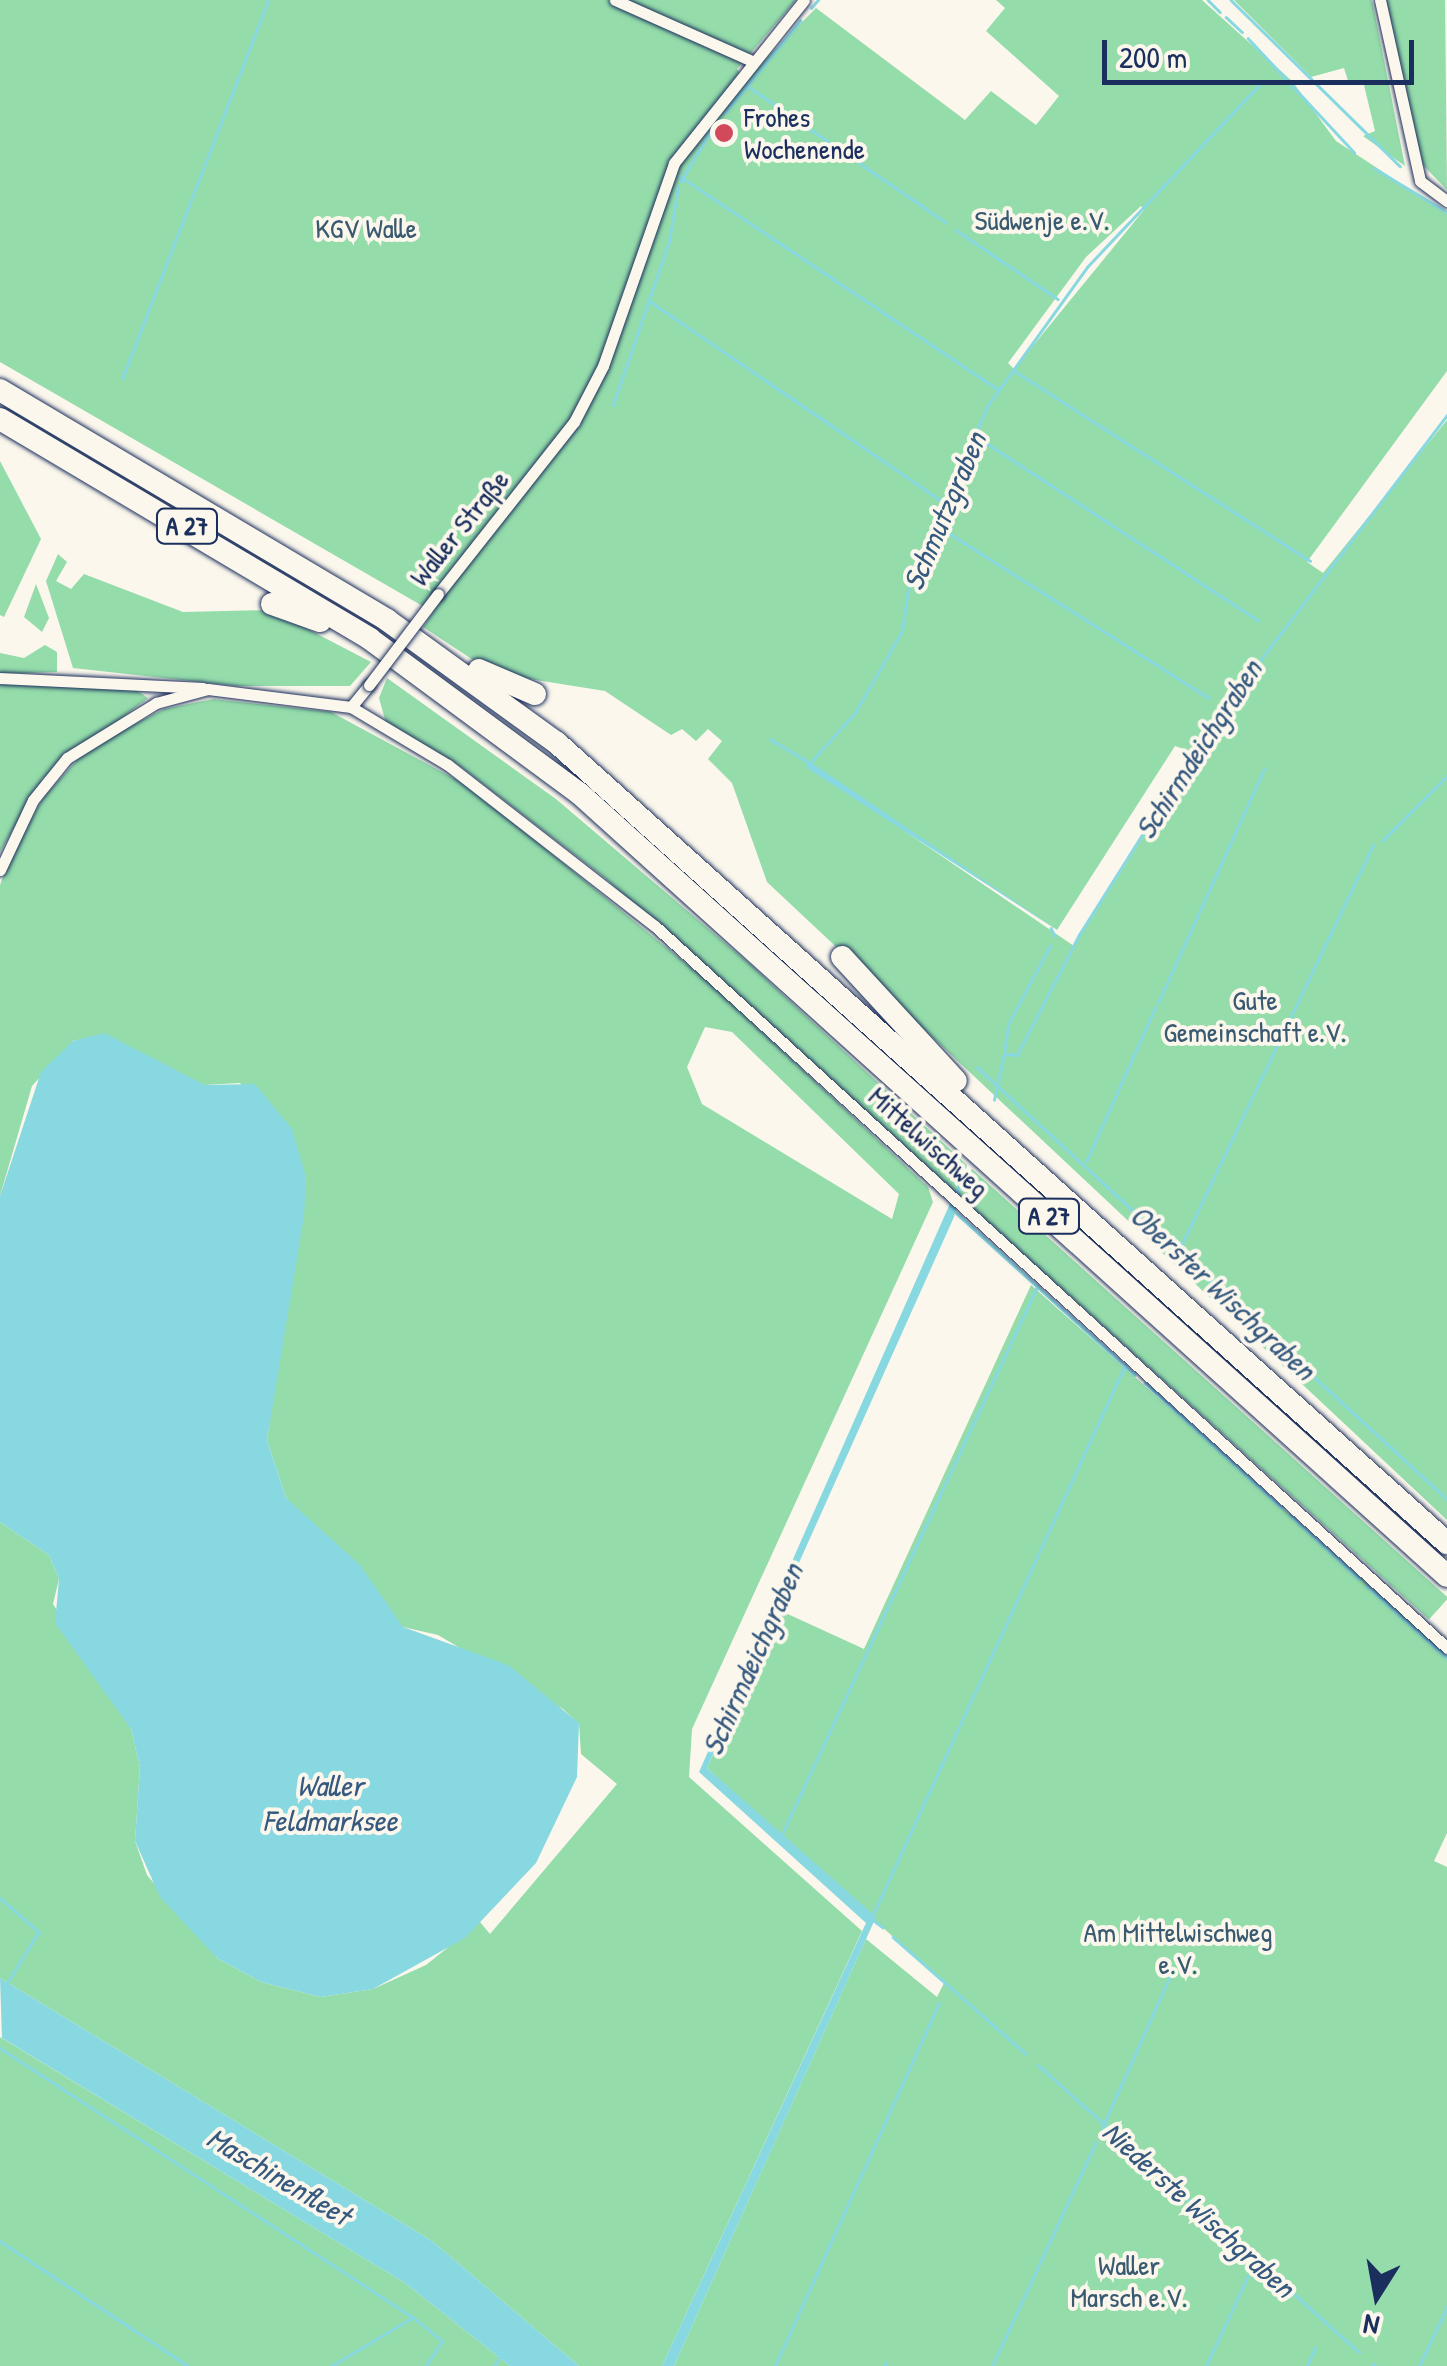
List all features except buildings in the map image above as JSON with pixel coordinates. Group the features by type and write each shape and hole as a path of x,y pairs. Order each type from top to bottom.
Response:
{"highway":[{"name":"A 27","path":"0,390 424,646 651,822 1447,1543"},
{"name":"A 27","path":"0,419 370,639 510,738 731,924 1447,1576"},
{"path":"272,604 370,639"},
{"path":"424,646 535,694"},
{"path":"842,957 894,1006 979,1118"}],"street":[{"path":"615,0 752,61"},
{"name":"Waller Straße","path":"350,707 587,400 674,163 804,0"},
{"path":"1380,0 1420,181 1447,202"},
{"path":"0,678 155,680 350,707"},
{"path":"155,680 156,704"},
{"path":"0,870 32,800 67,758 156,704 208,689"},
{"name":"Mittelwischweg","path":"350,707 448,765 655,926 1447,1648"}],"green space":[{"path":"0,0 796,0 737,69 745,80 816,8 965,120 991,91 1036,125 1059,96 986,31 1005,8 996,0 1202,0 1292,81 1336,141 1447,214 1447,371 1307,562 1323,573 1447,420 1447,1520 767,882 732,783 708,759 722,741 708,729 696,741 682,729 671,735 605,691 493,673 423,627 433,612 0,362","holes":["1141,206 1144,210 1014,369 1008,363 1086,257","1175,746 1196,753 1074,946 806,764 1057,930"]},
{"path":"1234,0 1372,0 1405,166 1363,136 1375,131 1363,81 1349,84 1344,68 1311,77"},
{"path":"1386,0 1445,0 1447,190 1421,163"},
{"path":"0,461 41,539 4,617 0,615"},
{"path":"58,554 67,562 56,581 71,589 84,574 183,612 271,610 371,662 350,686 236,686 73,668 46,581"},
{"path":"36,584 49,618 42,632 24,617"},
{"path":"45,645 57,652 57,672 0,674 0,653 24,658"},
{"path":"387,678 556,799 751,965 967,1165 957,1193 605,878 457,764 386,723 379,698"},
{"path":"123,681 148,698 43,778 0,852 0,684"},
{"path":"213,699 331,712 470,787 711,984 928,1187 933,1202 692,1729 689,1777 862,1931 662,2366 579,2366 432,2241 0,1978 0,1522 49,1555 59,1579 53,1604 131,1729 140,1767 135,1841 147,1875 217,1958 261,1982 321,1997 373,1989 426,1965 480,1922 490,1934 617,1784 581,1754 579,1724 563,1709 438,1635 403,1627 286,1498 267,1440 306,1177 240,1083 204,1085 104,1034 73,1041 32,1086 0,1196 0,885 11,855 43,798 87,749 164,709","holes":["705,1027 732,1032 899,1194 892,1219 702,1104 687,1067"]},
{"path":"972,1169 1447,1597 1429,1619 953,1191"},
{"path":"1031,1285 1447,1654 1447,1833 1434,1861 1447,1867 1447,2366 674,2366 866,1939 937,1997 944,1983 707,1768 779,1610 864,1649"},
{"path":"0,2037 405,2283 510,2366 0,2366"}],"water":[{"path":"806,763 812,763 1057,930 807,768"},
{"name":"Waller Feldmarksee","path":"104,1033 205,1085 255,1084 292,1129 306,1177 304,1216 267,1440 286,1498 360,1565 403,1627 508,1665 579,1723 577,1777 536,1863 465,1938 373,1989 321,1997 261,1982 217,1958 160,1897 135,1841 140,1767 131,1729 55,1623 59,1579 49,1555 0,1522 0,1196 41,1072 73,1041"},
{"path":"967,1165 954,1217 707,1768 876,1917 674,2366 662,2366 866,1923 699,1772"},
{"name":"Maschinenfleet","path":"0,1978 432,2241 579,2366 510,2366 405,2283 2,2038"}],"waterway":[{"path":"122,379 268,0"},
{"path":"811,8 818,0"},
{"path":"1208,0 1220,12"},
{"path":"1231,0 1400,166"},
{"path":"1226,17 1242,32"},
{"path":"725,113 800,21"},
{"path":"1248,38 1354,152"},
{"path":"746,85 945,222"},
{"name":"Schmutzgraben","path":"809,764 855,713 902,631 909,583 988,405 1088,266 1258,86"},
{"path":"680,182 712,129"},
{"path":"1374,168 1447,212"},
{"path":"681,177 998,389"},
{"path":"613,405 669,241 678,187"},
{"path":"956,230 1058,299"},
{"path":"651,302 950,507"},
{"path":"1013,370 1310,561"},
{"name":"Schirmdeichgraben","path":"994,1100 1004,1054 1017,1055 1079,935 1214,721 1447,415"},
{"path":"974,435 1259,621"},
{"path":"941,528 1209,698"},
{"path":"770,739 807,761"},
{"path":"1158,1003 1264,769"},
{"path":"1382,841 1447,776"},
{"path":"1180,1248 1373,845"},
{"name":"Schmutzgraben","path":"1051,928 1055,936"},
{"name":"Schmutzgraben","path":"1004,1054 1008,1024 1050,946"},
{"path":"1086,1162 1155,1008"},
{"name":"Oberster Wischgraben","path":"977,1067 1447,1499"},
{"path":"954,1211 1135,1375"},
{"path":"782,1834 1037,1287"},
{"path":"883,1928 871,1919 1125,1365"},
{"path":"1145,1383 1282,1508"},
{"path":"1290,1515 1359,1579"},
{"path":"1367,1586 1447,1658"},
{"path":"0,1898 39,1932 7,1984"},
{"name":"Niederste Wischgraben","path":"893,1937 1026,2054"},
{"path":"1102,2128 1169,1978"},
{"path":"775,2366 939,2003"},
{"path":"0,2048 413,2317 443,2341 426,2366"},
{"name":"Niederste Wischgraben","path":"1038,2065 1359,2352"},
{"path":"992,2366 1096,2142"},
{"path":"0,2241 188,2366"},
{"path":"1206,2366 1248,2276"},
{"path":"1419,2366 1447,2307"},
{"path":"331,2366 412,2318"},
{"path":"1307,2366 1315,2348"},
{"path":"494,2366 500,2357"}],"place":[{"name":"Frohes Wochenende","path":"724,133"}],"park label":[{"name":"Südwenje e.V.","path":"1042,220"},
{"name":"KGV Walle","path":"366,228"},
{"name":"Gute Gemeinschaft e.V.","path":"1255,1016"},
{"name":"Am Mittelwischweg e.V.","path":"1178,1948"},
{"name":"Waller Marsch e.V.","path":"1129,2281"}]}
